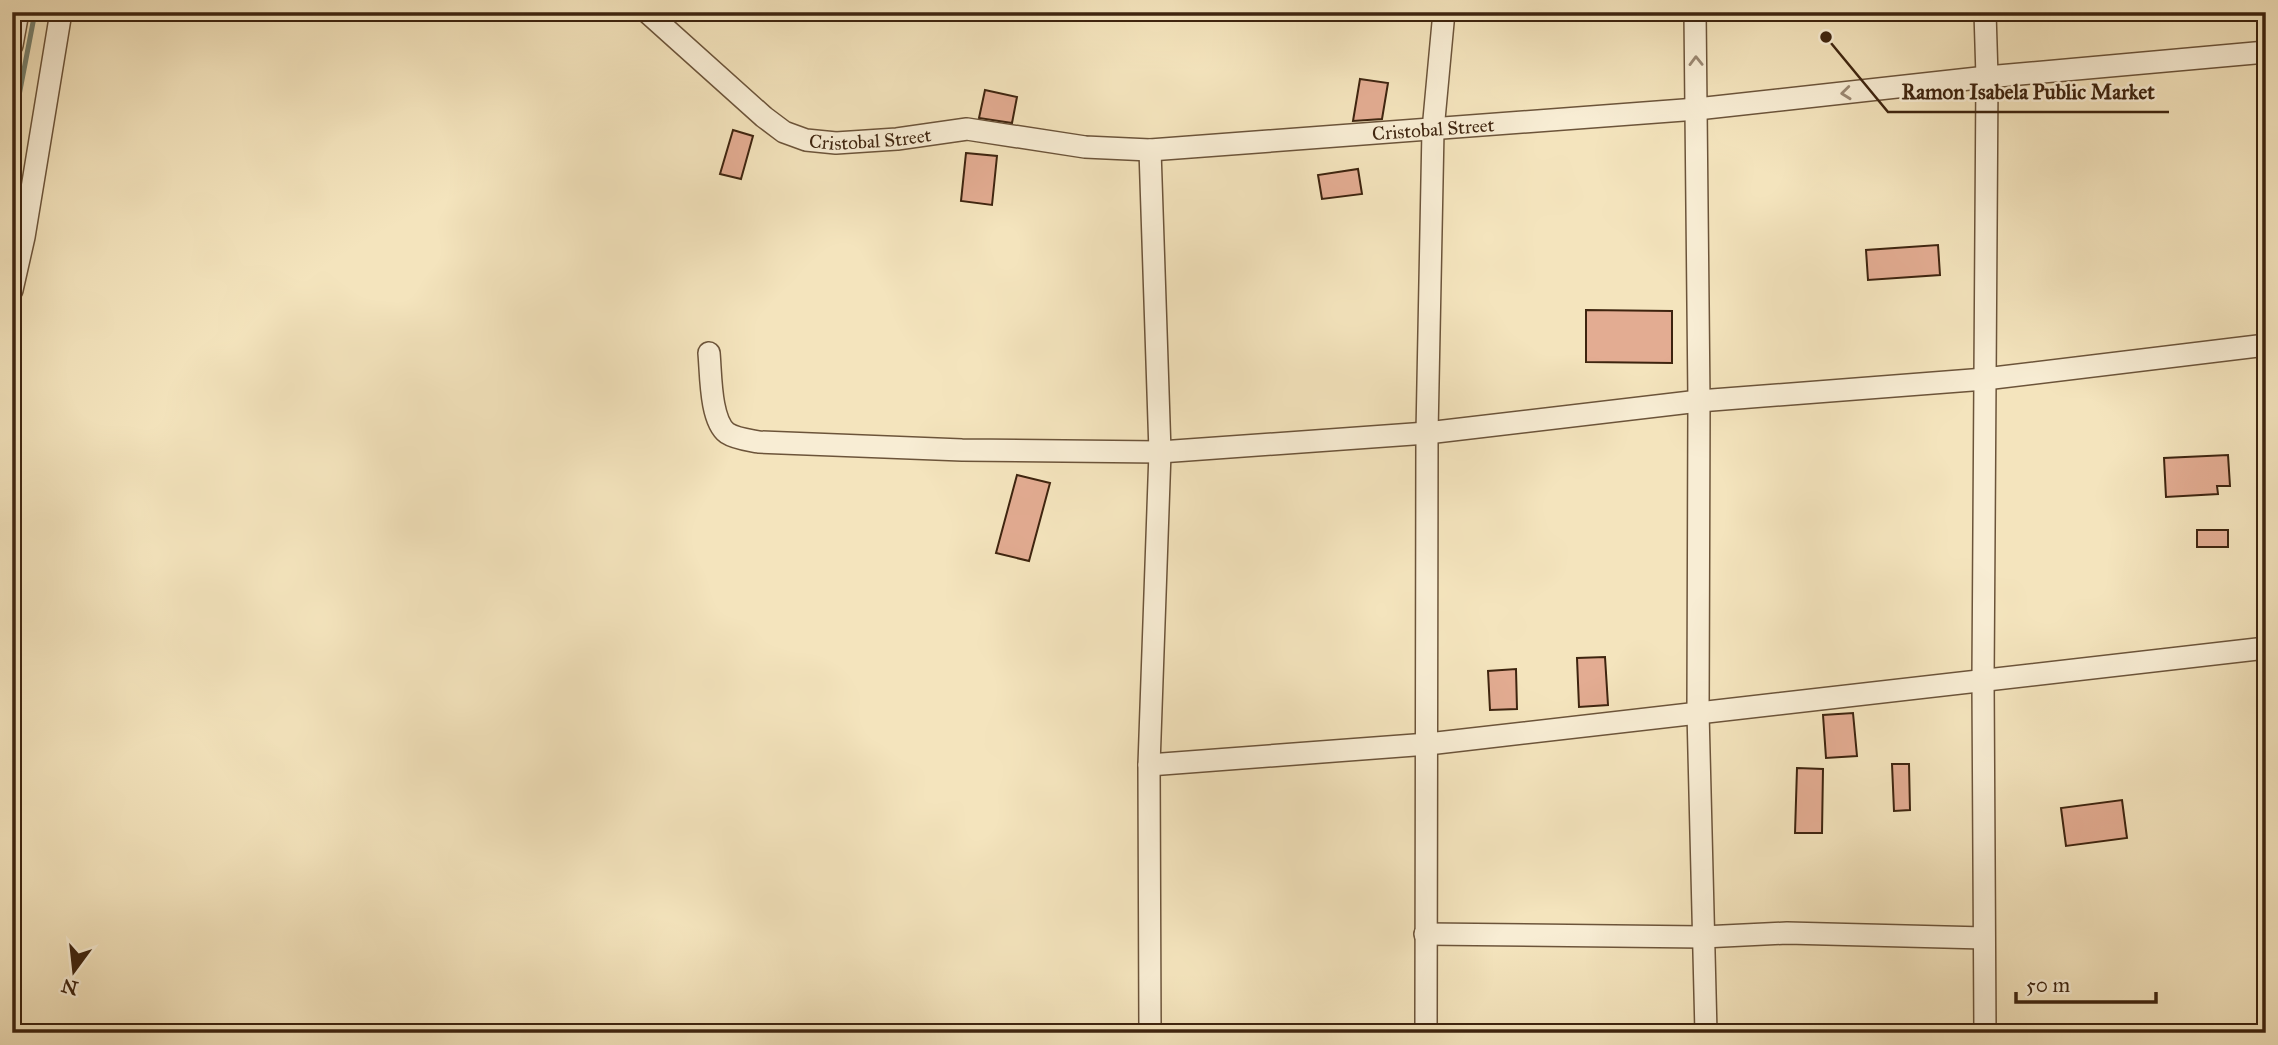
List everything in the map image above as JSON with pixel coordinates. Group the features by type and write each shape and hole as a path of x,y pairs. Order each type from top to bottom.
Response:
{"street":[{"path":"12,45 18,12"},
{"path":"12,290 24,237 61,12"},
{"name":"Cristobal Street","path":"647,12 784,132 806,139 836,143 967,128 1085,147 1150,150 1697,109 1987,77 2266,52"},
{"path":"1426,1033 1427,433 1433,130 1444,12"},
{"path":"1695,12 1699,401 1698,712 1706,1033"},
{"path":"1985,12 1985,1033"},
{"path":"1150,150 1160,452 1149,765 1150,1033"},
{"path":"709,353 718,421 726,432 737,438 759,442 962,450 1160,452 1427,433 1699,401 1985,379 2266,345"},
{"path":"1149,765 1428,744 2266,648"},
{"path":"1425,933 1703,937 1787,933 1984,938"}],"building":[{"path":"1360,79 1388,83 1382,119 1353,121"},
{"path":"985,90 1017,97 1012,123 979,118"},
{"path":"733,130 753,136 741,179 720,174"},
{"path":"966,153 997,156 992,205 961,201"},
{"path":"1358,169 1362,194 1322,199 1318,175"},
{"path":"1938,245 1940,275 1868,280 1866,250"},
{"path":"1586,310 1672,311 1672,363 1586,362"},
{"path":"2228,455 2230,486 2217,486 2218,494 2166,497 2164,458"},
{"path":"1017,475 1050,483 1029,561 996,553"},
{"path":"2197,530 2228,530 2228,547 2197,547"},
{"path":"1605,657 1608,705 1579,707 1577,658"},
{"path":"1516,669 1517,709 1490,710 1488,671"},
{"path":"1853,713 1857,756 1826,758 1823,715"},
{"path":"1892,764 1909,764 1910,810 1894,811"},
{"path":"1797,768 1823,769 1822,833 1795,833"},
{"path":"2122,800 2127,838 2066,846 2061,808"}],"waterway":[{"path":"12,132 35,12"}],"place":[{"name":"Ramon Isabela Public Market","path":"1826,37"}]}
